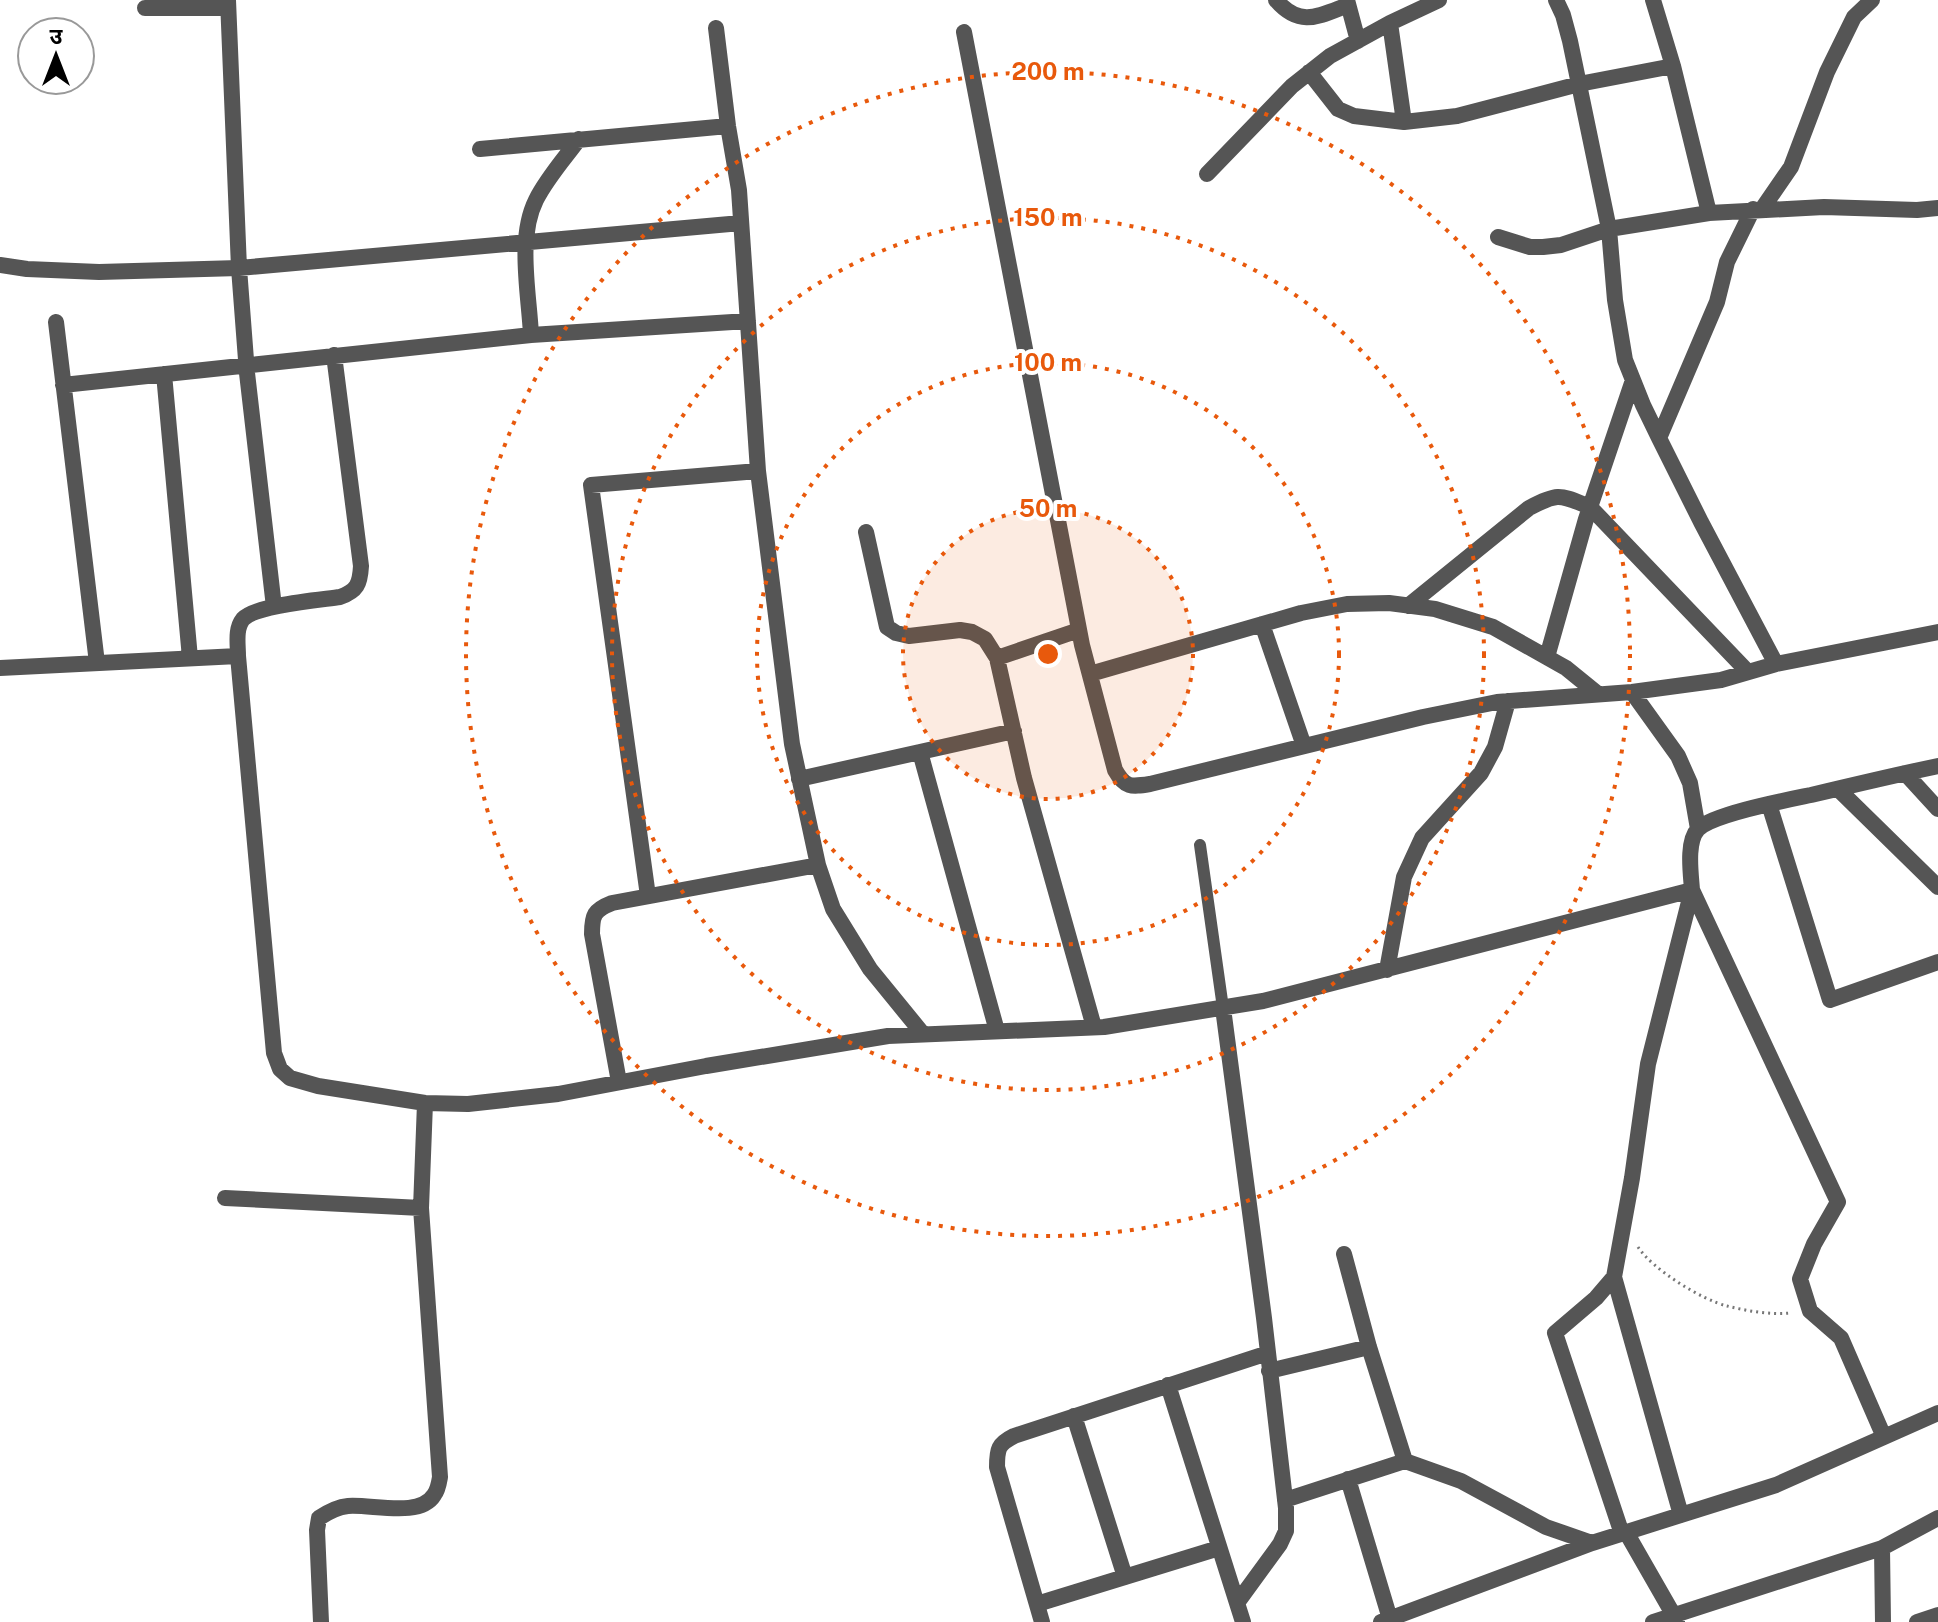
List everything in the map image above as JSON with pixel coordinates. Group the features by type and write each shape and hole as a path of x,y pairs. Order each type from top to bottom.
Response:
{"street":[{"path":"1276,0 1284,10 1295,16 1312,18 1348,2 1358,41"},
{"path":"1207,174 1292,86 1330,56 1439,0"},
{"path":"1556,0 1579,84 1609,229 1615,300 1625,360 1659,438 1776,664"},
{"path":"1653,0 1673,66 1709,213"},
{"path":"1659,438 1717,302 1727,262 1758,209 1791,167 1827,72 1854,17 1872,0"},
{"path":"145,8 228,4 246,365 274,607"},
{"path":"1390,23 1404,122"},
{"path":"716,28 739,190 758,471 799,779 818,865 833,909 870,969 923,1034"},
{"path":"964,32 1079,630 1115,770 1122,781 1133,787 1423,717 1508,701 1632,692 1721,680 1776,664 1938,632"},
{"path":"1309,72 1338,109 1354,116 1404,122 1457,116 1579,84 1673,66"},
{"path":"480,149 728,126"},
{"path":"531,335 525,242 535,201 579,139"},
{"path":"1498,237 1530,247 1543,247 1561,245 1609,229 1709,213 1824,207 1938,208"},
{"path":"0,265 99,272 239,268 741,223"},
{"path":"63,385 531,335 748,321"},
{"path":"56,322 97,663"},
{"path":"334,355 361,581 351,593 340,597 260,610 244,618 238,629 274,1053 280,1069 290,1078 425,1103 468,1104 558,1094 873,1038 1094,1027 1263,1001 1692,890"},
{"path":"164,374 190,658"},
{"path":"1547,657 1590,507 1633,380"},
{"path":"648,896 591,485 758,471"},
{"path":"1408,606 1529,508 1550,496 1562,495 1590,507 1748,672"},
{"path":"866,532 887,627 909,636 960,630 972,632 985,639 997,658 1024,778 1094,1027"},
{"path":"1090,674 1301,613 1347,604 1389,603 1435,609 1493,627 1566,668 1598,694"},
{"path":"1262,624 1304,746"},
{"path":"997,658 1079,630"},
{"path":"0,668 238,656"},
{"path":"1632,692 1678,756 1690,783 1698,829"},
{"path":"1387,970 1404,877 1422,838 1481,773 1495,747 1508,701"},
{"path":"799,779 1014,731"},
{"path":"920,752 997,1031"},
{"path":"1681,1515 1614,1277 1648,1064 1692,890 1690,857 1693,839 1698,829 1713,820 1769,804 1938,766"},
{"path":"1905,773 1931,793 1938,809"},
{"path":"1838,789 1938,887"},
{"path":"1769,804 1830,1000 1938,962"},
{"path":"619,1082 592,934 592,919 600,908 612,903 818,865"},
{"path":"1692,890 1838,1202 1814,1244 1800,1279 1810,1311 1841,1338 1884,1437"},
{"path":"1223,1008 1268,1353 1286,1531 1237,1603"},
{"path":"321,1622 319,1518 329,1511 347,1506 417,1508 437,1493 440,1477 421,1208 425,1103"},
{"path":"225,1198 421,1208"},
{"path":"1344,1254 1405,1461"},
{"path":"1614,1277 1596,1298 1555,1333 1624,1533 1675,1619"},
{"path":"1269,1371 1369,1347"},
{"path":"1042,1622 997,1467 997,1452 1002,1442 1268,1353"},
{"path":"1168,1385 1243,1622"},
{"path":"1348,1479 1385,1620 1592,1543 1776,1485 1938,1413"},
{"path":"1074,1416 1125,1577"},
{"path":"1285,1500 1405,1461 1461,1481 1546,1527 1592,1543"},
{"path":"1653,1622 1675,1619 1882,1548 1938,1518"},
{"path":"1037,1604 1219,1548"},
{"path":"1882,1548 1883,1622"},
{"path":"1917,1622 1937,1617"}],"lane":[{"path":"1200,845 1223,1008"}],"path":[{"path":"1624,1223 1643,1255 1675,1281 1725,1306 1775,1314 1810,1311"}]}
